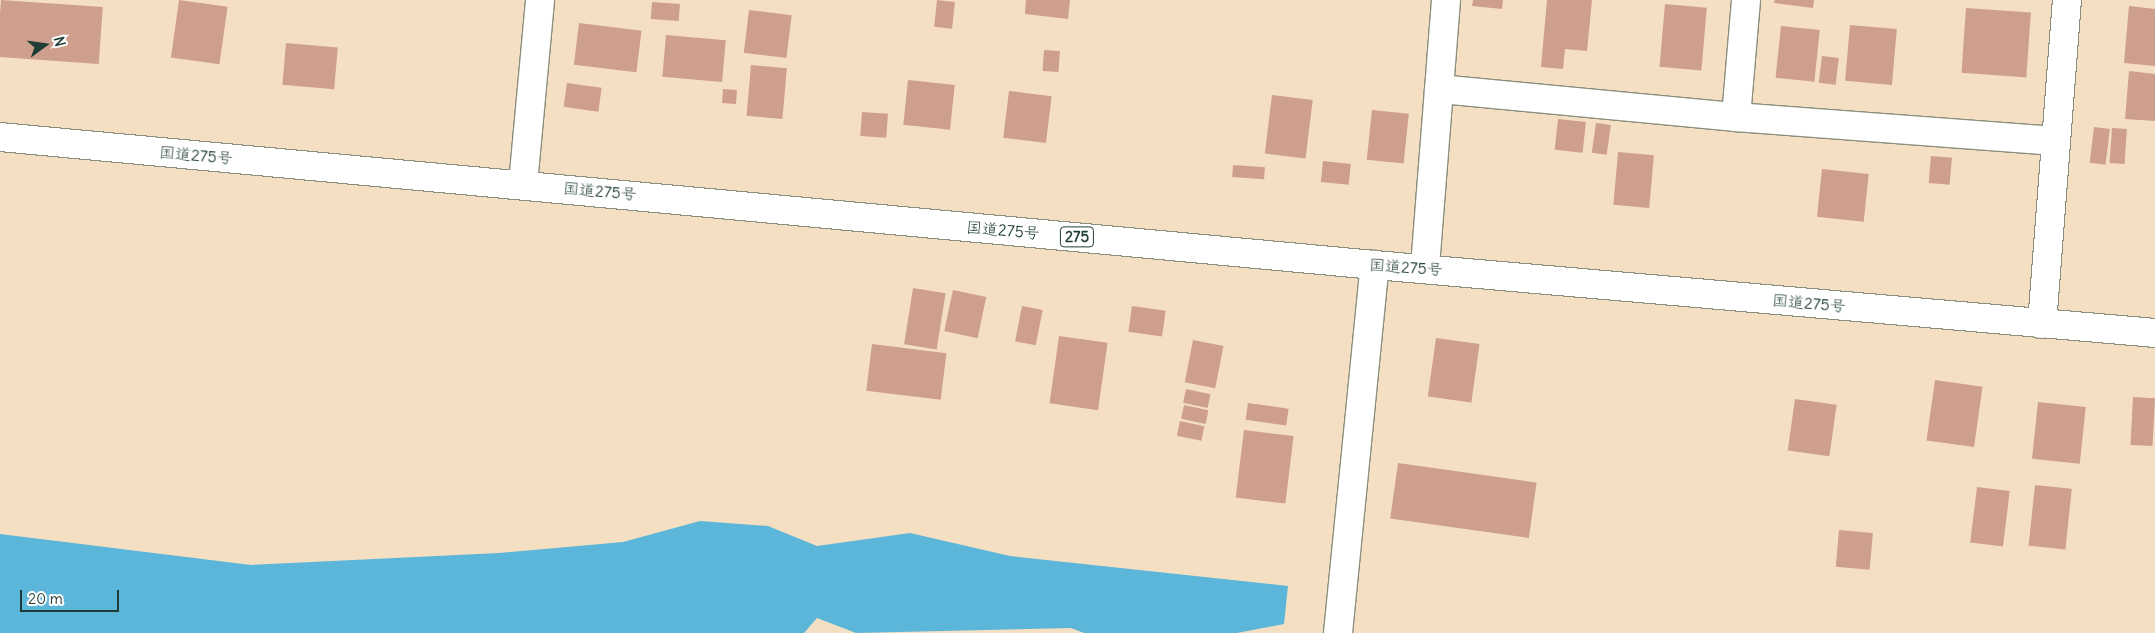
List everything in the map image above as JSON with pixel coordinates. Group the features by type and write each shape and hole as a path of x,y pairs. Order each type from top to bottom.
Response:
{"main road":[{"path":"523,184 540,0"},
{"path":"1424,267 1446,0"},
{"path":"1736,117 1746,0"},
{"path":"2042,324 2067,0"},
{"path":"1438,88 1736,117 2055,141"},
{"name":"国道275号","path":"0,137 523,184 1374,265 1424,267 2155,333"},
{"path":"1338,633 1374,265"}],"water":[{"path":"700,521 768,526 817,546 910,533 1010,556 1288,586 1284,624 1237,633 1084,633 1071,628 856,633 817,618 804,633 0,633 0,534 251,565 499,553 623,542"}],"building":[{"path":"1,0 103,7 99,64 0,57"},
{"path":"179,0 228,7 219,64 171,57"},
{"path":"937,0 955,2 952,29 934,27"},
{"path":"1026,0 1070,0 1068,19 1025,14"},
{"path":"1473,0 1503,0 1502,9 1472,6"},
{"path":"1547,0 1592,0 1587,51 1565,49 1563,69 1541,67"},
{"path":"1775,0 1814,0 1813,8 1774,3"},
{"path":"652,2 680,4 679,21 651,19"},
{"path":"1665,4 1707,8 1701,70 1660,67"},
{"path":"2129,6 2155,9 2155,66 2124,63"},
{"path":"1966,8 2031,13 2026,77 1961,73"},
{"path":"749,10 792,15 786,58 744,53"},
{"path":"579,23 642,31 636,72 574,65"},
{"path":"1850,25 1897,29 1892,85 1845,81"},
{"path":"1781,26 1820,30 1814,82 1776,78"},
{"path":"666,35 726,40 722,82 662,77"},
{"path":"286,43 338,48 334,89 282,85"},
{"path":"1044,50 1060,51 1058,72 1043,71"},
{"path":"1822,56 1839,58 1836,85 1819,83"},
{"path":"751,65 787,68 782,119 747,116"},
{"path":"2129,71 2155,74 2155,121 2125,119"},
{"path":"908,80 955,85 950,130 903,125"},
{"path":"567,83 602,88 598,112 564,107"},
{"path":"723,89 737,90 736,104 722,103"},
{"path":"1009,91 1052,96 1046,143 1003,138"},
{"path":"1272,95 1313,100 1306,159 1265,154"},
{"path":"1372,110 1409,114 1404,164 1367,160"},
{"path":"862,112 888,114 886,138 860,136"},
{"path":"1558,119 1586,122 1583,153 1555,150"},
{"path":"1596,123 1611,125 1607,155 1592,153"},
{"path":"2094,127 2110,129 2105,165 2090,163"},
{"path":"2112,128 2127,129 2125,164 2110,163"},
{"path":"1618,152 1654,155 1649,208 1613,205"},
{"path":"1931,156 1952,158 1950,185 1929,183"},
{"path":"1323,161 1351,164 1349,185 1321,182"},
{"path":"1233,165 1265,167 1264,179 1232,177"},
{"path":"1822,169 1869,174 1864,222 1817,217"},
{"path":"913,288 946,293 937,349 904,344"},
{"path":"953,290 986,297 978,338 944,331"},
{"path":"1022,306 1043,310 1036,345 1015,341"},
{"path":"1132,306 1166,311 1162,336 1128,332"},
{"path":"1059,336 1108,343 1098,410 1050,403"},
{"path":"1436,338 1480,344 1471,403 1428,396"},
{"path":"1193,340 1223,346 1215,388 1185,382"},
{"path":"872,344 946,353 941,400 866,391"},
{"path":"1935,380 1983,387 1974,447 1927,440"},
{"path":"1186,389 1210,394 1208,408 1183,403"},
{"path":"2133,397 2155,398 2152,446 2130,445"},
{"path":"1795,399 1837,405 1829,456 1788,450"},
{"path":"2038,402 2086,407 2080,464 2032,459"},
{"path":"1248,403 1289,409 1286,426 1246,420"},
{"path":"1184,405 1208,410 1206,424 1181,419"},
{"path":"1180,421 1204,426 1201,441 1177,436"},
{"path":"1244,430 1294,436 1285,504 1236,497"},
{"path":"1398,463 1537,482 1529,538 1390,518"},
{"path":"2035,485 2072,489 2065,550 2029,546"},
{"path":"1977,487 2010,491 2003,547 1970,543"},
{"path":"1839,530 1873,533 1870,570 1836,567"}]}
